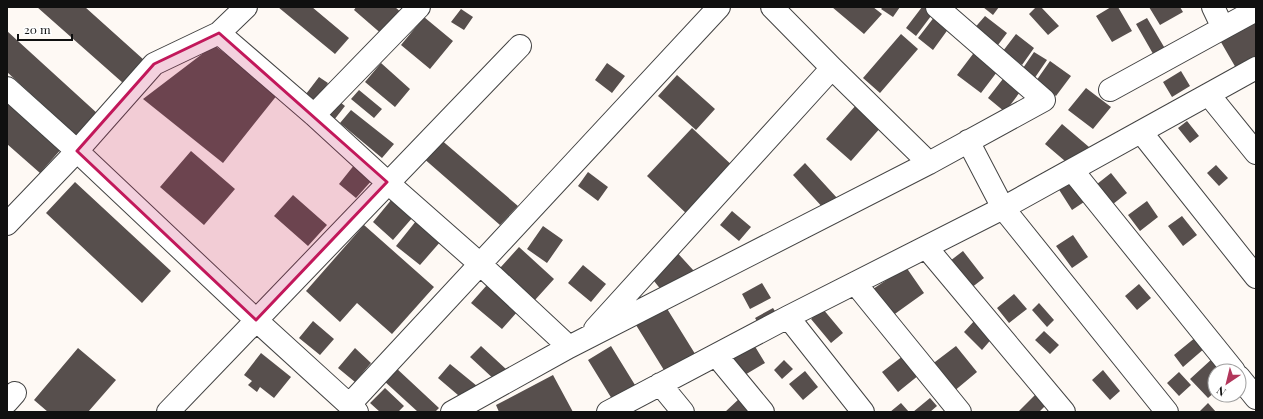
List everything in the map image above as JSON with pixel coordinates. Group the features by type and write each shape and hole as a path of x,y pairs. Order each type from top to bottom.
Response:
{"street":[{"path":"7,224 77,151 154,64 219,33 246,7"},
{"path":"314,115 418,7"},
{"path":"7,88 77,151 256,320 353,408 480,264 718,7"},
{"path":"772,7 929,163"},
{"path":"452,412 577,343 929,163 1044,100 937,7"},
{"path":"1213,7 1223,28"},
{"path":"1110,90 1256,10"},
{"path":"219,33 314,115 480,264 577,343"},
{"path":"168,412 387,182 520,46"},
{"path":"577,343 832,68"},
{"path":"608,412 788,317 1003,208 1256,68"},
{"path":"1209,95 1256,154"},
{"path":"1141,132 1256,277"},
{"path":"968,141 1003,208 1167,412"},
{"path":"1072,170 1228,363"},
{"path":"926,247 1064,412"},
{"path":"855,283 960,412"},
{"path":"788,317 863,412"},
{"path":"716,355 763,412"},
{"path":"660,384 683,412"},
{"path":"1247,387 1256,398"}],"highlighted area":[{"path":"219,33 387,182 256,320 77,151 154,64"}],"building":[{"path":"37,7 85,7 144,60 123,83"},
{"path":"278,7 312,7 349,38 335,54"},
{"path":"356,7 395,7 403,14 384,36 354,10"},
{"path":"832,7 873,7 882,14 864,34"},
{"path":"883,7 900,7 893,17 881,9"},
{"path":"922,7 927,7 934,12 916,36 906,28"},
{"path":"983,7 999,7 993,15"},
{"path":"1036,7 1041,7 1059,26 1048,35 1029,14"},
{"path":"1111,7 1118,7 1132,31 1112,42 1096,16"},
{"path":"1149,7 1180,7 1183,12 1160,25"},
{"path":"461,9 473,17 464,30 451,22"},
{"path":"1256,15 1256,66 1240,75 1218,37"},
{"path":"935,16 949,28 933,50 918,38"},
{"path":"985,16 1007,33 995,49 972,31"},
{"path":"424,17 453,41 430,69 401,45"},
{"path":"1147,18 1167,52 1156,59 1136,24"},
{"path":"7,31 98,114 78,137 7,72"},
{"path":"901,34 918,49 880,93 863,78"},
{"path":"1016,34 1034,48 1022,65 1003,51"},
{"path":"214,45 278,94 223,163 143,99"},
{"path":"976,50 1000,68 981,93 957,75"},
{"path":"1034,52 1047,60 1034,79 1021,71"},
{"path":"1050,61 1071,76 1056,96 1036,81"},
{"path":"381,63 410,89 395,107 365,82"},
{"path":"607,63 625,76 612,93 595,80"},
{"path":"1181,71 1190,86 1172,97 1163,82"},
{"path":"677,75 715,109 696,130 658,96"},
{"path":"1006,75 1023,88 1005,112 988,98"},
{"path":"319,77 328,83 316,101 306,94"},
{"path":"1086,88 1111,107 1093,129 1068,110"},
{"path":"359,90 382,109 374,118 351,99"},
{"path":"7,99 63,147 40,173 7,144"},
{"path":"336,99 345,106 334,120 325,113"},
{"path":"857,104 882,126 851,161 826,139"},
{"path":"351,110 394,144 382,158 340,123"},
{"path":"1187,121 1199,136 1190,143 1178,128"},
{"path":"1062,124 1089,147 1072,167 1045,144"},
{"path":"692,128 735,168 689,216 647,176"},
{"path":"439,138 518,206 500,225 422,157"},
{"path":"191,151 235,189 204,225 160,187"},
{"path":"805,163 838,199 825,210 793,175"},
{"path":"355,164 373,179 356,198 339,184"},
{"path":"1216,165 1228,178 1219,186 1207,173"},
{"path":"588,172 608,187 598,201 578,186"},
{"path":"1111,173 1127,193 1108,208 1092,188"},
{"path":"1072,175 1087,200 1072,210 1056,185"},
{"path":"75,182 171,271 142,303 46,213"},
{"path":"293,195 327,225 308,246 274,216"},
{"path":"392,199 413,217 393,240 373,222"},
{"path":"1147,201 1158,217 1140,231 1128,215"},
{"path":"732,211 751,227 739,241 720,225"},
{"path":"1182,216 1197,235 1183,246 1168,226"},
{"path":"416,221 441,241 420,265 396,246"},
{"path":"364,225 434,287 392,334 357,303 340,322 306,291"},
{"path":"543,226 563,240 547,263 527,249"},
{"path":"1073,235 1088,257 1072,268 1056,246"},
{"path":"519,247 554,279 535,300 500,268"},
{"path":"673,248 694,271 662,291 654,281 639,291"},
{"path":"963,251 984,278 971,288 950,261"},
{"path":"583,265 606,284 591,302 568,283"},
{"path":"906,267 924,293 892,316 873,289"},
{"path":"762,283 771,298 750,309 742,294"},
{"path":"1139,284 1151,298 1137,310 1125,296"},
{"path":"487,285 518,311 502,329 471,303"},
{"path":"1014,294 1027,309 1009,323 997,308"},
{"path":"1039,303 1054,320 1047,327 1032,310"},
{"path":"666,307 697,357 667,375 636,325"},
{"path":"773,308 780,319 762,329 755,318"},
{"path":"823,309 843,333 831,343 811,319"},
{"path":"976,319 994,336 982,350 964,332"},
{"path":"313,321 334,339 320,355 299,338"},
{"path":"1044,331 1059,345 1050,354 1035,340"},
{"path":"1196,337 1205,348 1183,367 1174,355"},
{"path":"751,340 765,363 743,376 729,353"},
{"path":"481,346 507,370 496,381 470,357"},
{"path":"611,346 635,385 612,399 588,360"},
{"path":"956,346 977,372 953,392 931,365"},
{"path":"78,348 116,380 88,412 48,412 34,400"},
{"path":"355,348 371,363 355,382 338,368"},
{"path":"261,353 291,377 274,398 260,387 257,392 248,385 252,381 244,375"},
{"path":"903,356 919,375 898,392 882,372"},
{"path":"1213,358 1218,363 1208,363"},
{"path":"784,360 793,369 782,379 774,370"},
{"path":"1207,363 1207,397 1190,379"},
{"path":"450,364 477,386 465,401 438,378"},
{"path":"395,367 439,408 435,412 418,412 383,380"},
{"path":"1103,370 1120,391 1110,400 1092,380"},
{"path":"805,371 818,387 803,400 789,384"},
{"path":"1179,372 1191,385 1179,396 1167,383"},
{"path":"553,375 573,412 499,412 496,405"},
{"path":"385,388 404,406 398,412 380,412 370,403"},
{"path":"1037,393 1048,403 1039,412 1018,412"},
{"path":"740,398 750,412 725,412"},
{"path":"930,398 937,406 930,412 913,412"},
{"path":"901,403 909,412 890,412"},
{"path":"1208,403 1216,412 1199,412"}]}
